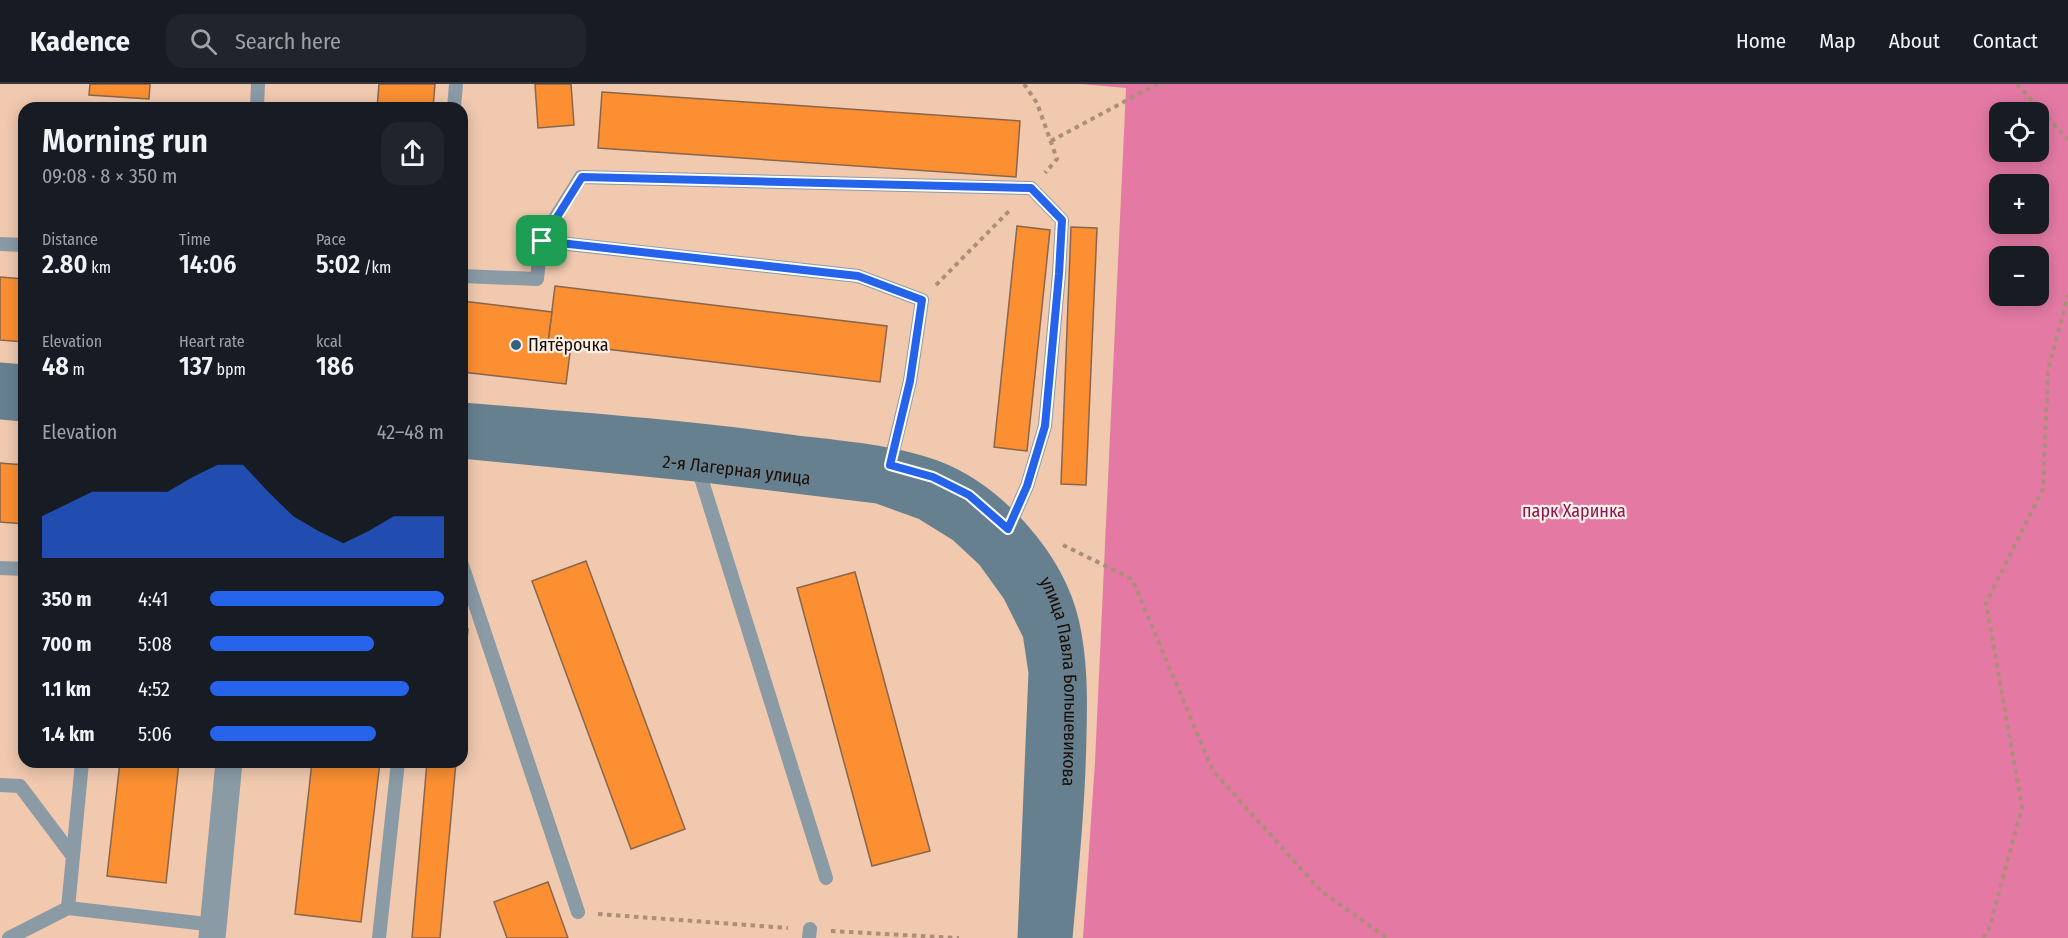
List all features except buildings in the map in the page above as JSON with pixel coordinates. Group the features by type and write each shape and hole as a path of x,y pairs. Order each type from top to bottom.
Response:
{"main road":[{"path":"0,379 18,380"},
{"path":"0,402 18,404"},
{"name":"2-я Лагерная улица","path":"468,419 698,452 879,488 926,504 963,527 1000,541"},
{"name":"2-я Лагерная улица","path":"468,442 698,452 890,465 933,477"},
{"name":"улица Павла Большевикова","path":"933,477 969,495 1000,541 1018,590 1039,632 1045,672 1034,938"},
{"name":"улица Павла Большевикова","path":"1000,541 1034,560 1052,595 1062,623 1067,652 1071,710 1069,781 1056,938"}],"street":[{"path":"214,932 228,768"}],"lane":[{"path":"257,102 258,84"},
{"path":"454,102 456,84"},
{"path":"468,276 537,279 542,241 582,177 1031,188 1062,220 1059,274 1045,426 1027,486 1000,541"},
{"path":"542,241 858,276 922,300 910,381 890,465"},
{"path":"0,244 18,245"},
{"path":"698,452 826,879"},
{"path":"0,568 18,569"},
{"path":"468,583 578,912"},
{"path":"68,908 81,768"},
{"path":"379,938 397,768"},
{"path":"0,785 20,786 72,855"},
{"path":"9,938 68,908 214,932"}],"path":[{"path":"1051,141 1157,84"},
{"path":"2017,84 2068,141"},
{"path":"1983,938 1989,929 2022,807 1986,603 2043,489 2048,370 2068,295"},
{"path":"1057,542 1132,579 1213,771 1321,891 1387,938"},
{"path":"578,912 810,934 959,938"}],"green space":[{"name":"парк Харинка","path":"1081,84 2068,84 2068,938 1083,938 1095,762 1126,88"}],"place":[{"name":"Пятёрочка","path":"516,345"}],"route":[{"path":"582,177 1031,188 1062,220 1059,274 1045,426 1027,486 1008,529 969,495 933,477 890,465 910,381 922,300 858,276 542,241 582,177"}]}
